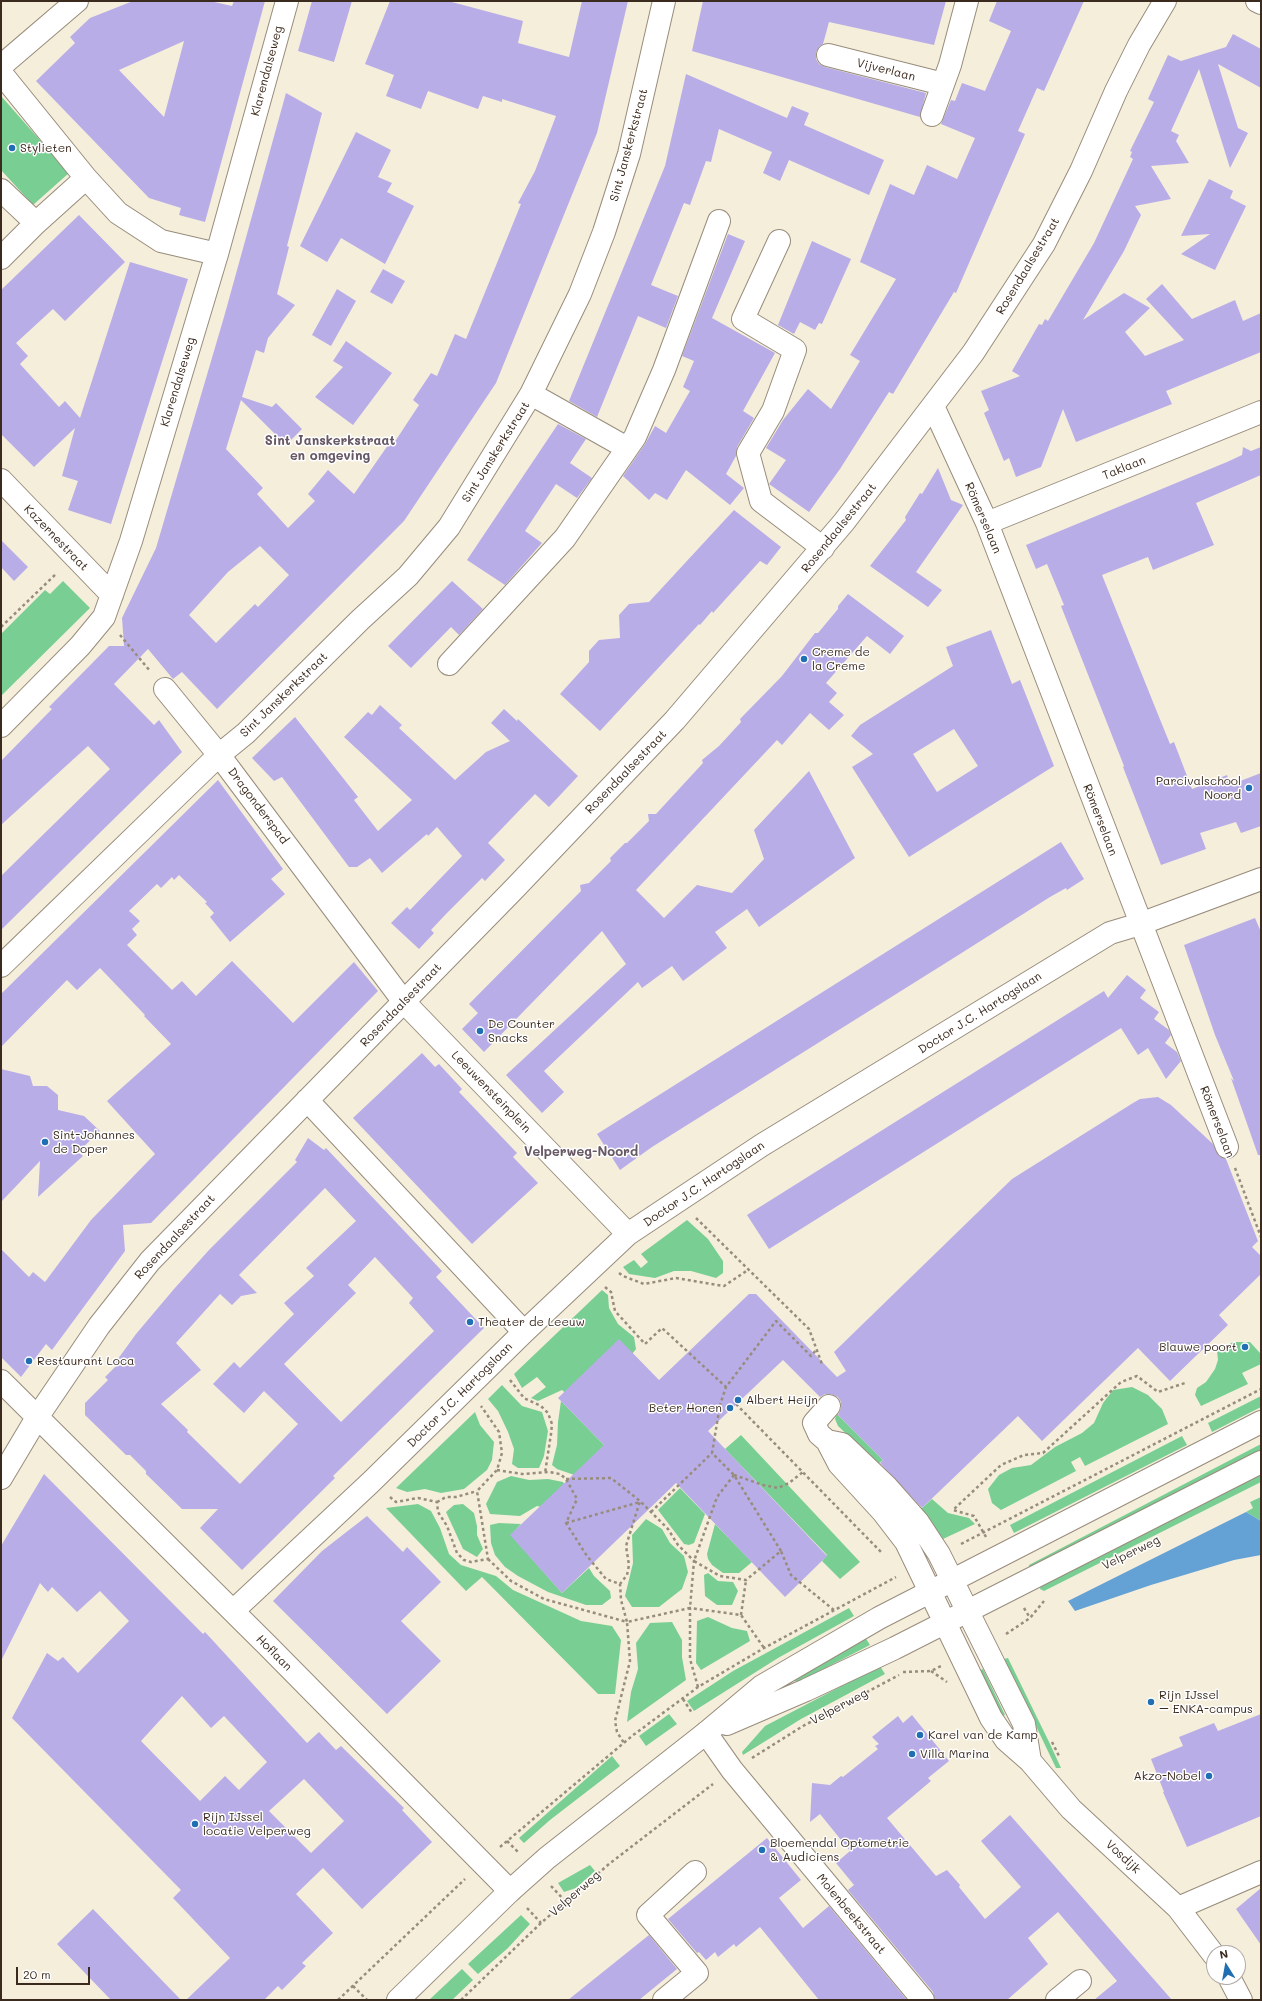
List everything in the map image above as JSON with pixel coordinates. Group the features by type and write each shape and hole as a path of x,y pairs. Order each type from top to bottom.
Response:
{"street":[{"path":"1,66 77,1"},
{"name":"Klarendalseweg","path":"1,726 80,646 104,617 131,541 217,254 287,1"},
{"name":"Sint Janskerkstraat","path":"1,966 219,755 246,733 360,620 408,576 449,527 531,394 580,294 604,232 629,154 664,1"},
{"path":"932,115 944,84 967,1"},
{"name":"Rosendaalsestraat","path":"1,1478 38,1416 99,1326 150,1261 404,1002 675,720 823,548 973,353 1044,244 1081,171 1136,51 1165,1"},
{"path":"1257,1 1261,3"},
{"name":"Vijverlaan","path":"828,56 944,84"},
{"path":"1,73 86,178 118,213 162,241 217,254"},
{"path":"1,258 36,223 86,178"},
{"path":"1,190 36,223"},
{"path":"449,664 565,538 635,437 664,370 719,221"},
{"path":"779,241 743,320 794,350 772,411 748,453 761,501 823,548"},
{"name":"Sint Janskerkstraat","path":"531,394 627,448"},
{"name":"Römerselaan","path":"933,406 987,523 1140,924 1227,1146"},
{"name":"Taklaan","path":"987,523 1261,412"},
{"name":"Kazernestraat","path":"1,480 112,595"},
{"name":"Dragonderspad","path":"165,689 219,755 404,1002"},
{"name":"Doctor J.C. Hartogslaan","path":"233,1611 370,1483 524,1332 628,1234 762,1145 1110,933 1140,924 1261,879"},
{"name":"Leeuwensteinplein","path":"404,1002 628,1234"},
{"path":"307,1100 524,1332"},
{"name":"Hoflaan","path":"1,1381 233,1611 483,1862 510,1891"},
{"path":"829,1406 814,1423 819,1434 827,1441 839,1464 883,1512 906,1542 944,1623"},
{"name":"Velperweg","path":"398,2000 510,1891 547,1858 706,1733 762,1686 879,1618 1261,1422"},
{"path":"827,1441 842,1444 887,1487 918,1522 939,1554 1024,1724 1030,1760"},
{"name":"Velperweg","path":"706,1733 806,1690 944,1623 1261,1462"},
{"name":"Vosdijk","path":"944,1623 991,1718 1006,1740 1030,1760 1071,1809 1178,1908 1206,1945"},
{"name":"Molenbeekstraat","path":"706,1733 732,1770 923,2000"},
{"path":"664,2000 697,1973 648,1915 696,1872"},
{"path":"1178,1908 1261,1872"},
{"path":"1057,2000 1080,1980"},
{"path":"1233,1985 1241,2000"}],"path":[{"path":"1,626 74,557"},
{"path":"104,617 165,689"},
{"name":"Römerselaan","path":"1227,1146 1261,1237"},
{"path":"678,1200 809,1329 822,1364"},
{"path":"595,1265 644,1284 676,1278 724,1286 748,1270"},
{"path":"595,1265 611,1292 615,1311 645,1344 662,1328 726,1387"},
{"path":"651,1512 712,1453 720,1405 726,1387 776,1321 811,1356 817,1349"},
{"path":"495,1361 524,1398 541,1406 548,1413 552,1424 545,1473"},
{"path":"983,1532 974,1516 953,1510 1001,1465 1024,1455 1042,1453 1121,1382 1137,1376 1158,1392 1185,1383"},
{"path":"370,1483 396,1502 418,1498 437,1502 446,1497 456,1498 476,1491 497,1470 502,1453 499,1432 486,1411 466,1389"},
{"path":"736,1404 886,1557"},
{"path":"712,1453 734,1475 781,1551 791,1575 835,1611"},
{"path":"497,1470 522,1474 560,1474 566,1479 577,1499 566,1523"},
{"path":"734,1475 763,1485 778,1488 803,1472"},
{"path":"698,1687 690,1659 690,1608 694,1561 717,1498 734,1475"},
{"path":"566,1479 611,1478 640,1501 668,1529 678,1545 694,1561 720,1576 746,1580"},
{"path":"476,1491 488,1559 511,1581 544,1599 627,1622 690,1608 741,1615"},
{"path":"566,1523 640,1501"},
{"path":"624,1743 617,1732 615,1721 630,1661 627,1622 621,1600 620,1584 627,1575 630,1565 626,1546 640,1501"},
{"path":"437,1502 438,1512 447,1526 457,1553 464,1560 472,1562 488,1559"},
{"path":"566,1523 587,1556 606,1579 620,1584"},
{"path":"764,1648 741,1615 746,1580 781,1551"},
{"path":"984,1645 1018,1627 1030,1618 1045,1599"},
{"name":"Velperweg","path":"460,2000 541,1923 609,1864 732,1770 803,1726 905,1671 931,1671 960,1656"},
{"path":"353,1986 367,2000"}],"green space":[{"path":"1,96 69,173 33,205 1,170"},
{"path":"63,581 90,608 1,696 1,634 45,590 50,594"},
{"path":"687,1220 708,1239 723,1261 723,1273 716,1278 691,1271 674,1271 655,1278 629,1274 623,1267 634,1260 641,1268 648,1262 641,1254"},
{"path":"602,1290 608,1295 609,1308 618,1324 634,1337 636,1349 629,1358 571,1398 562,1390 538,1401 531,1398 546,1387 537,1377 522,1388 514,1374"},
{"path":"1233,1342 1250,1342 1260,1353 1261,1364 1242,1373 1248,1384 1201,1406 1195,1395 1197,1388 1206,1382 1215,1369 1218,1360 1217,1351"},
{"path":"502,1385 522,1406 542,1412 548,1431 544,1456 539,1468 518,1468 512,1464 514,1449 508,1432 498,1411 488,1399"},
{"path":"1132,1387 1148,1395 1162,1409 1168,1424 1085,1466 1080,1457 1071,1462 1076,1471 1001,1510 992,1503 988,1489 999,1475 1012,1468 1031,1465 1055,1447 1082,1433 1094,1423 1103,1403 1113,1390"},
{"path":"1261,1396 1261,1407 1212,1432 1208,1423"},
{"path":"561,1401 604,1445 613,1467 577,1476 557,1469 552,1465 557,1445"},
{"path":"475,1412 480,1425 494,1442 492,1460 487,1470 464,1489 441,1493 425,1489 407,1492 396,1488"},
{"path":"837,1414 883,1460 878,1464 838,1426 835,1419"},
{"path":"741,1435 860,1562 840,1579 822,1561 827,1555 725,1449"},
{"path":"1182,1436 1187,1445 1014,1533 1010,1525"},
{"path":"1261,1444 1261,1451 1029,1568 1029,1565"},
{"path":"1261,1472 1261,1482 1044,1591 1040,1589 1041,1585"},
{"path":"511,1476 529,1480 548,1479 563,1482 573,1500 561,1512 537,1506 520,1516 490,1514 486,1504 497,1482"},
{"path":"680,1488 705,1514 694,1543 689,1545 684,1544 658,1510"},
{"path":"1261,1497 1261,1521 1246,1512 1253,1508 1250,1502"},
{"path":"932,1499 948,1513 969,1518 975,1524 943,1539 921,1509"},
{"path":"418,1504 431,1511 440,1528 449,1554 461,1565 496,1576 513,1590 581,1621 612,1626 621,1640 615,1694 598,1694 482,1577 466,1591 386,1508"},
{"path":"463,1504 474,1513 477,1526 477,1535 483,1549 477,1557 463,1549 446,1512 454,1505"},
{"path":"646,1519 662,1529 670,1543 684,1556 688,1572 682,1589 659,1607 632,1607 625,1596 633,1563 632,1535"},
{"path":"499,1523 521,1524 511,1535 562,1593 589,1568 594,1576 610,1591 611,1598 602,1605 586,1605 548,1592 518,1576 505,1567 495,1555 491,1543 490,1525"},
{"path":"715,1524 752,1562 739,1573 723,1573 712,1565 708,1559 707,1554"},
{"path":"708,1573 718,1581 733,1582 738,1591 732,1605 717,1605 705,1596 704,1575"},
{"path":"849,1608 854,1616 778,1658 694,1711 687,1701 733,1671"},
{"path":"708,1617 732,1628 747,1631 750,1641 701,1670 696,1663 697,1621"},
{"path":"672,1622 682,1640 682,1657 686,1680 627,1722 631,1692 638,1669 636,1643 650,1623"},
{"path":"865,1637 870,1645 798,1682 795,1681 794,1677"},
{"path":"1008,1658 1061,1768 1056,1768 1004,1659"},
{"path":"880,1666 885,1674 801,1719 743,1755 742,1752 765,1726"},
{"path":"983,1669 1005,1715 998,1718 976,1672"},
{"path":"669,1714 677,1724 646,1746 639,1736"},
{"path":"612,1756 620,1766 550,1820 524,1843 519,1838"},
{"path":"590,1865 595,1871 576,1888 564,1892 558,1883"},
{"path":"521,1915 530,1924 508,1948 478,1974 468,1964"},
{"path":"462,1969 473,1980 452,2000 429,2000"}],"water":[{"path":"1246,1512 1261,1521 1261,1555 1234,1560 1151,1585 1075,1611 1068,1601"}],"building":[{"path":"133,1 210,1 232,6 234,1 265,1 205,222 179,215 181,208 149,198 36,81 75,43 70,37 90,18","holes":["184,41 164,117 119,70"]},
{"path":"312,1 352,1 334,62 298,51"},
{"path":"390,1 448,1 523,21 518,43 569,57 582,1 628,1 597,133 496,383 404,521 217,709 182,672 173,679 148,649 114,684 154,725 159,720 182,752 1,930 1,876 110,769 88,746 1,825 1,761 52,709 49,707 109,646 124,646 122,618 156,548 224,317 286,93 322,113 287,246 289,247 277,294 295,305 268,338 264,353 256,350 242,397 272,407 276,403 302,429 286,445 241,400 226,449 263,488 257,494 288,528 315,501 308,494 328,470 354,494 393,438 396,440 419,405 413,400 431,373 437,376 455,334 466,339 521,204 518,203 535,171 556,116 502,99 502,102 483,96 478,109 428,91 421,109 386,96 394,75 365,64","holes":["260,546 289,575 258,607 255,604 216,643 189,615 228,572"]},
{"path":"703,1 946,1 934,45 829,22 823,44 816,52 816,59 819,64 825,67 926,93 920,117 692,51"},
{"path":"997,1 1084,1 1044,91 1037,88 1018,131 1025,134 956,293 954,292 893,394 889,392 840,469 809,512 769,484 786,460 766,448 783,420 808,389 831,409 860,361 850,355 896,279 860,262 890,184 914,195 927,165 957,179 975,138 941,124 951,100 955,101 962,83 985,91 1011,31 989,21"},
{"path":"1233,34 1261,49 1261,88 1218,64 1238,128 1248,133 1230,168 1199,69 1171,131 1179,135 1176,141 1189,163 1151,166 1171,199 1135,206 1141,215 1124,251 1083,320 1124,293 1150,308 1125,332 1145,356 1184,340 1146,299 1162,284 1192,319 1235,300 1243,321 1261,313 1261,352 1166,391 1172,404 1076,442 1063,409 1041,467 1016,477 1009,458 1004,461 984,413 989,410 981,391 1020,376 1012,371 1039,324 1042,325 1045,319 1048,321 1094,243 1133,159 1130,157 1132,152 1130,151 1154,102 1148,99 1168,55 1181,61 1226,47"},
{"path":"686,74 787,118 792,106 809,113 804,125 884,160 869,195 789,160 780,181 763,173 772,152 719,129 711,162 706,161 690,205 684,203 651,285 678,296 666,328 638,316 597,417 569,401 665,166"},
{"path":"356,132 391,150 378,177 392,183 387,192 414,206 385,264 341,238 327,262 300,246"},
{"path":"1209,179 1233,191 1230,198 1246,206 1215,270 1181,254 1210,234 1181,236"},
{"path":"79,215 125,262 65,321 53,309 16,343 28,356 20,364 59,407 65,401 80,418 130,262 188,279 111,524 68,510 78,481 62,476 75,428 34,467 1,434 1,290"},
{"path":"728,234 745,241 712,318 775,353 743,411 754,418 737,447 736,456 726,474 744,488 730,505 686,470 667,500 655,493 649,500 623,476 645,444 655,426 666,433 690,391 683,387 694,361 682,356"},
{"path":"812,241 851,259 822,324 819,323 815,330 800,322 794,334 778,325"},
{"path":"383,269 405,281 392,304 370,292"},
{"path":"337,289 356,301 331,346 312,335"},
{"path":"346,341 392,373 353,425 315,397 343,367 333,361"},
{"path":"558,424 586,439 570,463 592,478 577,498 556,484 525,531 542,543 505,585 467,560"},
{"path":"1243,447 1251,451 1261,447 1261,475 1196,503 1214,545 1153,570 1148,557 1102,575 1170,744 1174,742 1192,789 1227,775 1230,785 1261,773 1261,826 1241,833 1236,822 1200,833 1206,849 1161,865 1061,606 1064,605 1047,564 1036,569 1026,545 1227,462 1242,455"},
{"path":"938,468 951,500 963,505 916,572 942,590 928,607 870,566 906,520 905,517 920,493 922,494"},
{"path":"734,510 781,547 767,565 760,561 713,613 712,611 700,625 699,624 600,731 560,694 589,662 589,651 599,640 620,638 619,615 629,604 649,602"},
{"path":"1,540 28,567 14,581 1,567"},
{"path":"452,581 483,609 459,635 451,627 411,668 388,646"},
{"path":"848,594 904,636 890,654 867,636 826,683 837,693 829,702 844,715 829,730 810,713 782,745 777,740 636,890 664,918 697,885 732,893 764,859 754,830 809,771 855,858 759,927 747,909 715,932 727,948 683,981 672,966 642,988 638,982 544,1071 564,1092 542,1113 506,1075 626,964 602,931 484,1052 462,1029 478,1013 469,1004 581,891 580,885 589,883 611,861 610,858 649,821 648,814 656,814 703,763 702,760 719,746 741,722 740,719 782,676 815,633 818,633 838,609 838,606"},
{"path":"991,630 1012,684 1020,680 1054,766 909,857 852,767 873,754 851,736 860,725 953,666 946,647","holes":["954,729 978,766 937,792 913,754"]},
{"path":"380,705 402,725 399,728 455,780 486,752 510,741 491,723 504,709 517,721 518,719 578,776 549,807 535,794 488,843 505,860 485,881 482,878 446,914 431,930 434,933 419,949 391,923 407,907 410,910 462,856 437,827 382,873 370,858 357,867 349,867 282,777 274,781 252,758 295,717 358,797 354,800 378,831 412,800 344,737 368,712 372,715"},
{"path":"218,780 283,869 271,879 285,894 230,942 210,917 214,913 205,903 207,902 179,875 174,880 172,877 161,888 157,884 129,911 140,921 132,929 137,935 127,945 172,990 182,981 196,996 232,961 293,1023 354,962 378,991 151,1223 123,1225 125,1251 52,1350 46,1344 21,1377 1,1357 1,1249 29,1277 33,1272 45,1282 91,1220 155,1154 107,1101 171,1044 100,968 77,990 67,980 1,1047 1,994"},
{"path":"1061,842 1084,879 1067,890 1066,888 1050,897 652,1147 620,1170 597,1134"},
{"path":"1255,918 1261,932 1261,1155 1258,1155 1231,1078 1234,1081 1215,1035 1184,945"},
{"path":"1127,975 1146,990 1140,998 1159,1012 1154,1019 1169,1030 1171,1035 1165,1043 1177,1052 1181,1061 1166,1079 1148,1048 1138,1055 1121,1028 769,1249 747,1215 1104,991 1108,998"},
{"path":"422,1053 435,1067 439,1064 462,1089 459,1092 517,1153 513,1157 538,1183 472,1244 353,1118"},
{"name":"Sint-Johannes de Doper","path":"1,1069 30,1076 33,1086 47,1086 58,1095 58,1110 84,1116 100,1131 78,1152 83,1156 38,1197 40,1161 1,1202"},
{"path":"1158,1097 1171,1105 1213,1144 1219,1156 1226,1159 1258,1241 1252,1247 1261,1256 1261,1274 1219,1315 1228,1325 1170,1381 1138,1348 1042,1441 1018,1416 922,1508 880,1463 883,1460 838,1415 841,1408 841,1402 838,1397 831,1394 825,1394 820,1397 783,1360 708,1431 827,1556 785,1597 676,1483 562,1593 510,1535 604,1445 558,1398 619,1339 659,1380 749,1294 756,1294 837,1377 846,1371 834,1352 1012,1179 1140,1099"},
{"path":"308,1138 324,1150 326,1148 442,1271 436,1277 484,1328 333,1476 335,1478 242,1570 200,1528 218,1509 182,1509 146,1474 146,1471 130,1455 126,1455 85,1415 85,1403 108,1380 105,1377 117,1365 115,1363 136,1334 174,1289 209,1250 297,1162 295,1160","holes":["325,1188 356,1221 306,1268 314,1276 284,1303 294,1314 240,1368 234,1362 213,1384 244,1413 264,1391 298,1424 240,1484 161,1404 201,1370 176,1343 220,1294 232,1305 241,1296 257,1293 239,1275","375,1257 413,1298 409,1303 434,1331 341,1422 284,1364 356,1293 348,1285"]},
{"path":"44,1474 203,1634 205,1632 307,1743 319,1732 336,1750 341,1746 404,1808 402,1810 432,1842 362,1909 323,1868 296,1894 333,1933 302,1963 306,1966 282,1990 278,1986 264,2000 186,2000 230,1958 173,1898 181,1890 12,1718 47,1653 58,1661 63,1657 78,1673 129,1621 100,1591 77,1612 52,1587 48,1592 40,1583 1,1661 1,1546","holes":["182,1696 211,1728 224,1716 267,1762 239,1790 225,1776 200,1801 141,1741","304,1779 344,1821 311,1853 269,1811"]},
{"path":"367,1516 403,1552 407,1547 441,1582 401,1621 441,1661 387,1714 273,1601 322,1551"},
{"name":"Akzo-Nobel","path":"1261,1714 1261,1816 1187,1847 1163,1792 1151,1759 1183,1746 1179,1737 1214,1723 1218,1731"},
{"path":"912,1715 949,1761 928,1778 931,1781 887,1818 936,1876 947,1870 985,1919 1021,1887 981,1841 1010,1815 1172,2000 1094,2000 1117,1981 1058,1912 1028,1938 1048,1964 1007,2000 935,2000 933,1992 848,1890 854,1885 836,1863 850,1851 820,1814 810,1822 812,1783 830,1785 841,1776 843,1777 878,1749 875,1746 879,1744 872,1737 898,1716 903,1723"},
{"path":"767,1838 801,1880 779,1898 803,1928 829,1906 907,2000 819,2000 760,1927 736,1947 734,1944 718,1957 715,1952 706,1960 699,1952 697,1953 668,1919"},
{"path":"1261,1888 1261,1945 1236,1909"},
{"path":"93,1909 181,2000 111,2000 57,1944"},
{"path":"649,1935 677,1969 639,2000 568,2000"}],"place":[{"name":"Stylieten","path":"12,148"},
{"name":"Creme de la Creme","path":"804,659"},
{"name":"Parcivalschool Noord","path":"1249,788"},
{"name":"De Counter Snacks","path":"480,1031"},
{"name":"Sint-Johannes de Doper","path":"45,1142"},
{"name":"Theater de Leeuw","path":"470,1322"},
{"name":"Blauwe poort","path":"1245,1347"},
{"name":"Restaurant Loca","path":"29,1361"},
{"name":"Albert Heijn","path":"738,1400"},
{"name":"Beter Horen","path":"730,1408"},
{"name":"Rijn IJssel – ENKA-campus","path":"1151,1702"},
{"name":"Karel van de Kamp","path":"920,1735"},
{"name":"Villa Marina","path":"912,1754"},
{"name":"Akzo-Nobel","path":"1209,1776"},
{"name":"Rijn IJssel locatie Velperweg","path":"195,1824"},
{"name":"Bloemendal Optometrie & Audiciens","path":"762,1850"}],"district":[{"name":"Sint Janskerkstraat en omgeving","path":"330,448"},
{"name":"Velperweg-Noord","path":"581,1152"}]}
